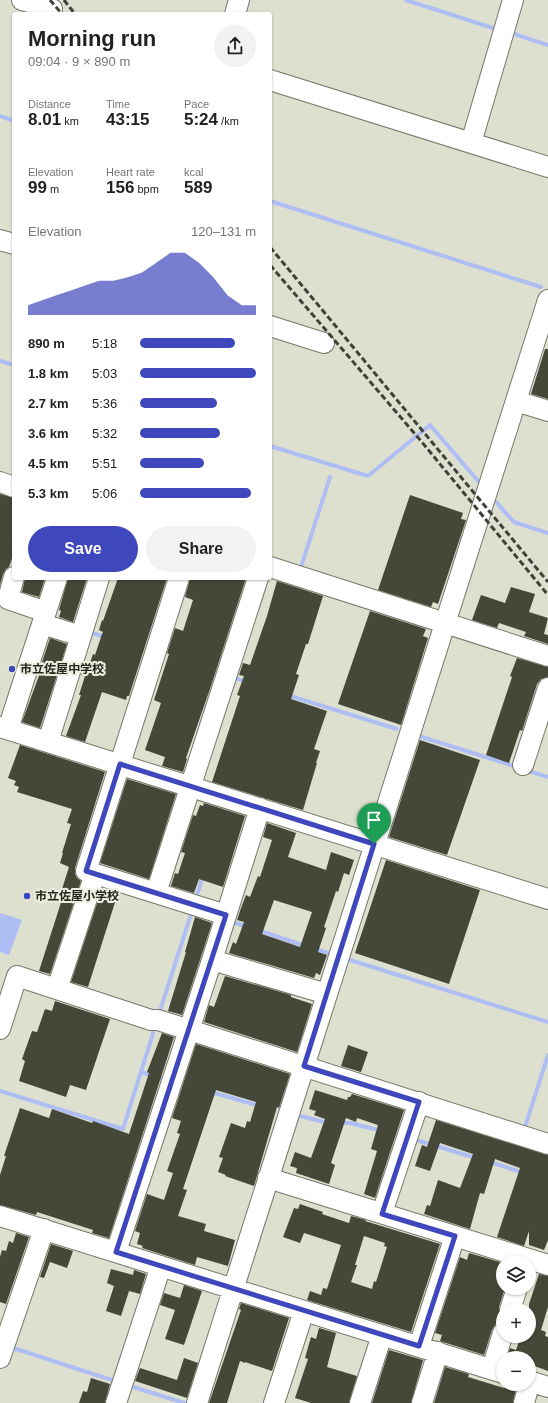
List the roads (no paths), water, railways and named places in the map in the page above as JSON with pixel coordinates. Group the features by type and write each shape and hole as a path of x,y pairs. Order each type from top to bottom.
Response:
{"street":[{"path":"22,0 52,9"},
{"path":"236,12 239,0"},
{"path":"471,143 513,0"},
{"path":"272,81 548,167"},
{"path":"0,240 12,243"},
{"path":"196,1403 548,300"},
{"path":"272,327 324,343"},
{"path":"516,401 548,412"},
{"path":"0,482 12,486"},
{"path":"272,568 548,656"},
{"path":"13,580 8,599 81,636"},
{"path":"55,580 44,618 4,728 548,899"},
{"path":"48,742 98,580"},
{"path":"178,580 86,871 226,915"},
{"path":"156,893 257,580"},
{"path":"524,765 548,688"},
{"path":"116,1252 212,960 260,808"},
{"path":"58,989 95,874"},
{"path":"212,960 327,994"},
{"path":"0,1029 17,976 151,1020 158,1020 548,1144"},
{"path":"382,1214 419,1102"},
{"path":"268,1178 455,1236 510,1255"},
{"path":"0,1216 496,1371"},
{"path":"0,1358 44,1229"},
{"path":"419,1346 455,1236"},
{"path":"536,1262 548,1265"},
{"path":"116,1403 161,1266"},
{"path":"274,1403 304,1311"},
{"path":"360,1403 382,1335"},
{"path":"422,1403 438,1352"},
{"path":"524,1403 531,1391"}],"water":[{"path":"0,913 22,920 9,955 0,952"}],"waterway":[{"path":"406,0 499,30"},
{"path":"508,32 548,45"},
{"path":"0,116 12,120"},
{"path":"272,202 541,287"},
{"path":"0,361 12,364"},
{"path":"272,447 368,476 430,425 478,481"},
{"path":"300,570 330,477"},
{"path":"496,502 514,522 548,533"},
{"path":"92,633 105,637"},
{"path":"233,677 246,682"},
{"path":"287,695 397,729"},
{"path":"422,737 517,767"},
{"path":"525,770 548,777"},
{"path":"196,898 203,876"},
{"path":"160,1011 192,911"},
{"path":"232,922 248,927"},
{"path":"258,930 305,946"},
{"path":"313,948 328,953"},
{"path":"350,960 548,1022"},
{"path":"0,1091 123,1129 155,1027"},
{"path":"524,1130 548,1055"},
{"path":"141,1072 165,1080"},
{"path":"211,1092 260,1106"},
{"path":"300,1116 329,1123"},
{"path":"340,1123 350,1123 382,1131"},
{"path":"416,1140 476,1158"},
{"path":"490,1162 524,1173"},
{"path":"10,1347 118,1382"},
{"path":"127,1385 184,1403"}],"railway":[{"path":"50,0 60,12"},
{"path":"64,0 73,12"},
{"path":"272,249 548,582"},
{"path":"272,267 421,441 548,595"}],"place":[{"name":"市立佐屋中学校","path":"12,669"},
{"name":"市立佐屋小学校","path":"27,896"}]}
